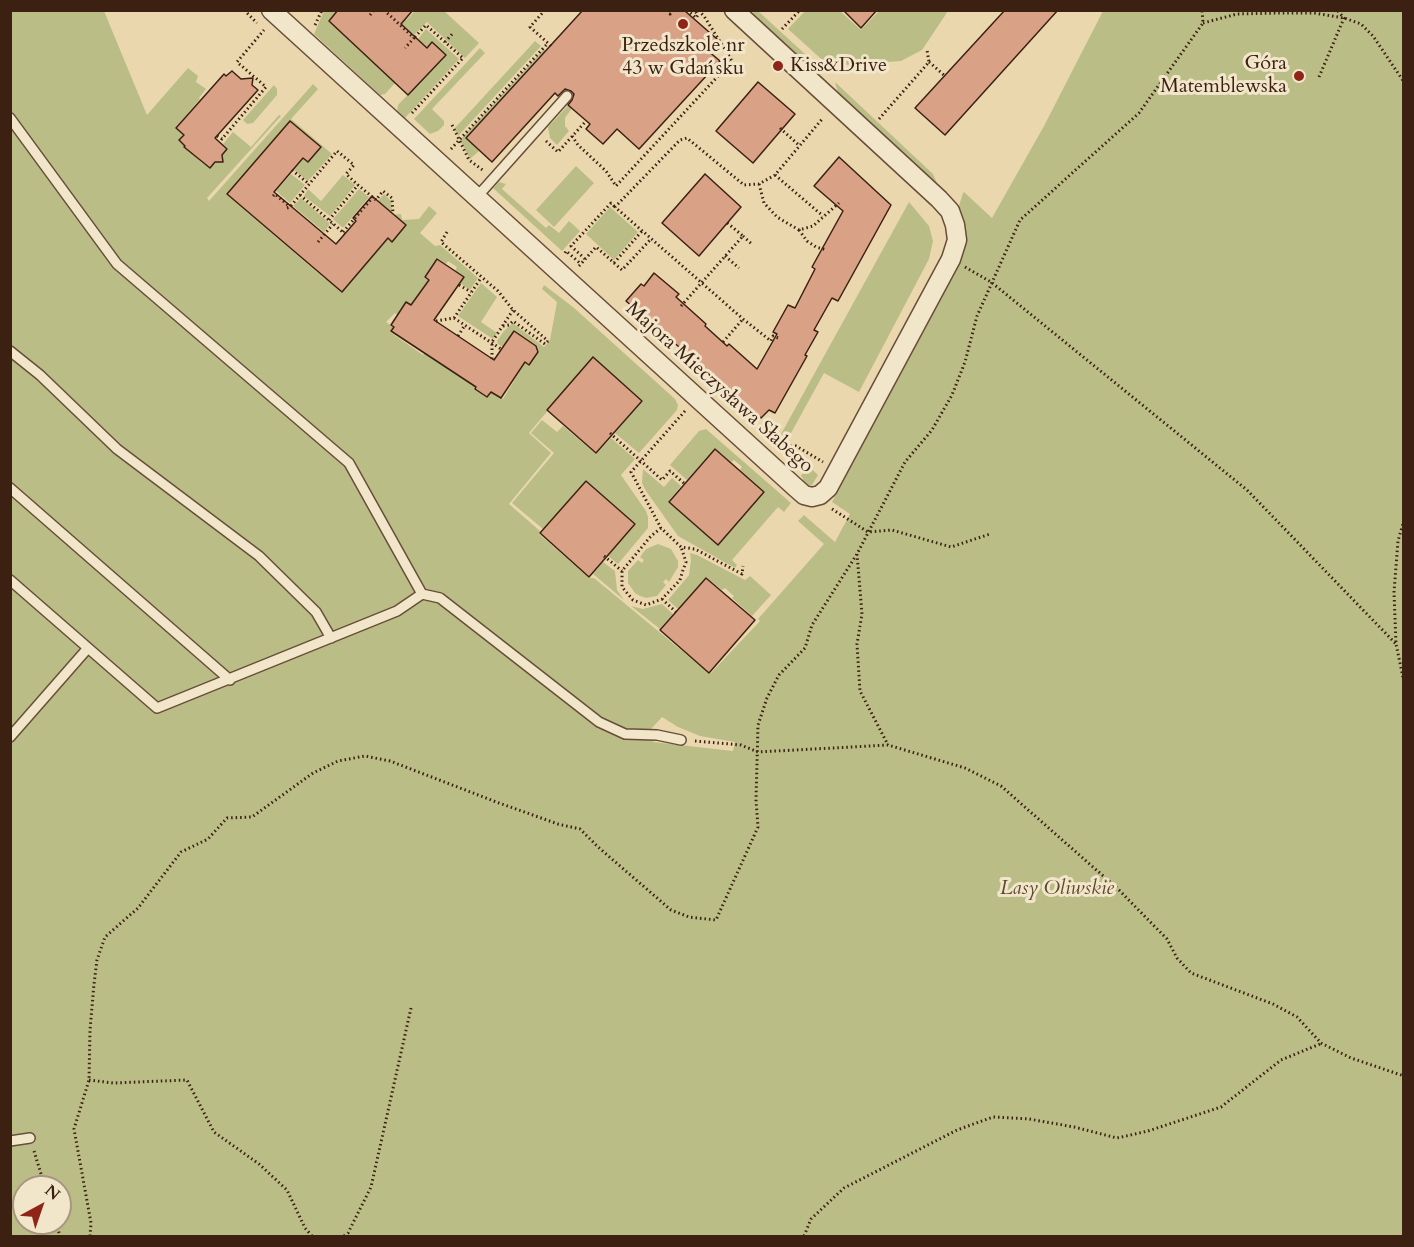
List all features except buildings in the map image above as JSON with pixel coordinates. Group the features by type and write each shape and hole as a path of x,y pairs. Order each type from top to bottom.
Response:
{"street":[{"name":"Majora Mieczysława Słabego","path":"271,10 795,487 808,496 820,495 828,488 951,259 957,240 955,225 950,211 734,10"}],"lane":[{"path":"477,198 567,96"},
{"path":"10,118 117,264 349,463 422,594"},
{"path":"10,351 40,375 117,449 259,556 316,612 331,638"},
{"path":"10,488 230,680"},
{"path":"10,580 157,708 397,611 422,594 440,598 599,722 625,734 657,735 681,740"},
{"path":"10,737 88,648"},
{"path":"10,1141 30,1138"}],"path":[{"path":"314,28 322,10"},
{"path":"370,15 374,10"},
{"path":"384,10 414,38"},
{"path":"447,155 458,139 550,44 530,27 545,10"},
{"path":"667,10 670,14 673,10"},
{"path":"687,10 696,18 698,15 694,10"},
{"path":"572,136 606,171 616,186 732,61 698,10"},
{"path":"782,29 800,10"},
{"path":"1202,10 1203,23"},
{"path":"1337,10 1344,18"},
{"path":"90,1236 91,1223 74,1129 89,1080 90,1030 97,960 105,937 138,908 181,852 208,839 227,818 252,817 313,773 338,761 364,756 390,761 558,824 580,829 671,910 689,917 716,920 758,827 756,800 758,725 767,698 779,675 805,648 812,625 857,554 905,462 932,430 952,395 965,362 976,316 1020,220 1139,113 1203,23 1236,14 1277,12 1314,13 1344,18 1361,24 1373,36 1404,82"},
{"path":"1319,77 1344,18"},
{"path":"405,48 426,25 463,58 407,118"},
{"path":"217,136 222,139 246,106 266,87 237,62 264,30"},
{"path":"445,42 454,32"},
{"path":"927,50 929,62 945,76"},
{"path":"879,119 929,62"},
{"path":"249,82 254,76"},
{"path":"615,207 680,140 687,138 744,185 759,184 775,175 823,118"},
{"path":"536,132 558,152 586,121"},
{"path":"452,125 473,165"},
{"path":"780,128 800,146"},
{"path":"273,196 274,194 290,207 337,151 354,165 346,174 358,185 376,200 383,191 392,198 393,214"},
{"path":"292,170 309,184"},
{"path":"775,175 823,216"},
{"path":"759,184 759,192 764,203 777,217 799,230 807,241 816,247 827,250"},
{"path":"329,220 358,185"},
{"path":"300,195 344,233 373,197"},
{"path":"585,259 571,246 611,203 743,319 771,341 773,336 778,338"},
{"path":"799,230 813,226 838,204"},
{"path":"356,217 360,220"},
{"path":"725,221 753,245"},
{"path":"318,242 333,224"},
{"path":"614,263 642,231"},
{"path":"447,232 441,242 498,291 513,310 548,340 545,344 513,321 503,326"},
{"path":"681,306 742,236"},
{"path":"563,255 566,251 581,264 596,247 622,270 651,239"},
{"path":"725,256 740,268"},
{"path":"951,259 991,282 1248,490 1396,644"},
{"path":"454,318 481,278"},
{"path":"459,285 471,292"},
{"path":"492,359 492,342 513,310"},
{"path":"436,321 454,318 501,349"},
{"path":"723,342 743,319"},
{"path":"458,336 465,325"},
{"path":"661,528 651,536 622,571 622,587 633,600 646,605 662,599 680,580 686,562 681,547 661,528 631,472 678,418"},
{"path":"610,433 662,480 670,471 685,484"},
{"path":"773,447 796,446 824,462"},
{"path":"820,495 830,508 868,532 892,530 951,547 990,534"},
{"path":"1404,520 1398,541 1394,592 1396,644 1404,681"},
{"path":"681,547 695,549 742,574 743,566"},
{"path":"857,554 862,615 856,644 860,691 888,745"},
{"path":"604,556 622,571"},
{"path":"662,599 676,612"},
{"path":"681,740 741,745 758,752 888,745 965,768 1001,786 1118,889 1167,939 1177,958 1191,973 1273,1004 1297,1017 1321,1043 1351,1058 1404,1076"},
{"path":"344,1236 348,1233 371,1187 411,1008"},
{"path":"804,1236 811,1219 844,1188 957,1130 993,1116 1029,1119 1117,1138 1128,1136 1221,1107 1281,1060 1321,1043"},
{"path":"89,1080 113,1083 188,1080 214,1132 259,1164 287,1191 305,1228 312,1236"},
{"path":"30,1138 41,1175"}],"green space":[{"name":"Lasy Oliwskie","path":"10,11 104,11 147,115 188,68 198,76 196,82 206,89 176,127 184,134 179,140 210,168 228,149 223,144 233,132 251,147 279,115 281,116 207,198 209,201 313,84 318,89 291,119 332,154 308,181 294,170 312,148 288,127 227,195 325,279 377,242 382,246 397,228 373,207 384,194 391,201 392,215 401,214 402,220 419,219 429,206 437,213 420,233 435,246 440,245 478,278 470,290 460,283 464,277 455,271 457,267 437,258 424,277 428,280 411,305 406,302 397,315 395,313 386,322 393,327 390,332 423,355 427,350 442,365 461,377 463,374 478,384 475,389 487,397 491,392 503,399 525,363 529,366 539,352 537,346 514,331 503,347 498,344 497,341 504,331 513,323 544,347 550,340 557,302 542,289 544,285 573,307 675,399 678,405 677,410 639,453 615,433 643,401 593,357 529,433 551,453 509,504 589,578 594,578 710,674 760,621 758,619 824,544 798,521 804,515 835,542 850,514 832,502 956,271 965,235 959,206 963,193 992,218 1044,126 1103,11 1403,11 1403,1236 11,1236","holes":["662,717 700,736 735,742 733,751 653,742 651,729"]},
{"path":"324,11 337,11 329,21 395,83 385,94 380,95 314,34"},
{"path":"387,11 396,11 406,20 415,11 444,11 479,43 465,58 427,22 414,35"},
{"path":"752,11 758,11 816,64 808,65"},
{"path":"805,11 840,11 861,30 879,11 948,11 922,50 901,61 829,66 788,29"},
{"path":"426,29 459,59 404,119 397,113 398,105 446,55 432,42 427,47 418,39"},
{"path":"535,41 541,46 458,136 454,129"},
{"path":"480,48 485,53 432,109 444,121 444,125 438,131 430,134 414,119"},
{"path":"544,49 546,51 466,138 479,151 470,159 460,140"},
{"path":"835,82 933,174 939,188 838,93"},
{"path":"274,85 277,95 253,123 247,124 243,120"},
{"path":"577,96 579,98 565,118 565,126 569,131 557,145 550,138 548,127"},
{"path":"576,166 594,183 554,227 536,210"},
{"path":"291,174 305,185 290,203 276,191"},
{"path":"343,175 355,185 330,216 304,196 308,189 321,201"},
{"path":"499,182 506,184 502,189 546,228 549,225 559,233 569,221 580,231 562,251 493,188"},
{"path":"359,189 369,197 342,227 333,219"},
{"path":"301,198 329,223 324,232 293,206"},
{"path":"909,202 929,226 933,241 929,259 859,392 824,373 785,444 818,475 812,485 808,485 802,482 801,476 804,471 775,445"},
{"path":"610,207 638,232 614,260 586,234"},
{"path":"481,283 497,297 481,322 497,333 493,339 458,316"},
{"path":"542,420 557,432 563,426 596,454 611,438 635,459 621,475 646,511 648,528 618,564 608,556 636,524 586,480 543,529 512,503 554,453 531,433"},
{"path":"706,429 791,503 784,512 778,507 732,560 737,565 735,568 678,536 642,483 643,469 664,487 672,478 681,486 668,502 718,545 765,492 740,470 742,467 734,460 731,462 715,448 687,480 670,465 699,431"},
{"path":"658,544 671,549 678,561 678,567 669,582 666,579 663,582 666,585 657,596 646,598 635,593 628,583 628,571 638,560 642,563 644,560 640,557 646,549"},
{"path":"690,553 745,580 750,576 771,595 752,616 732,598 734,596 725,588 722,590 706,577 678,609 668,600 689,575"},
{"path":"603,562 615,571 617,590 624,600 593,574"},
{"path":"662,604 673,614 660,629 631,606 643,609"}],"place":[{"name":"Przedszkole nr 43 w Gdańsku","path":"683,24"},
{"name":"Kiss&Drive","path":"778,66"},
{"name":"Góra Matemblewska","path":"1299,76"}]}
